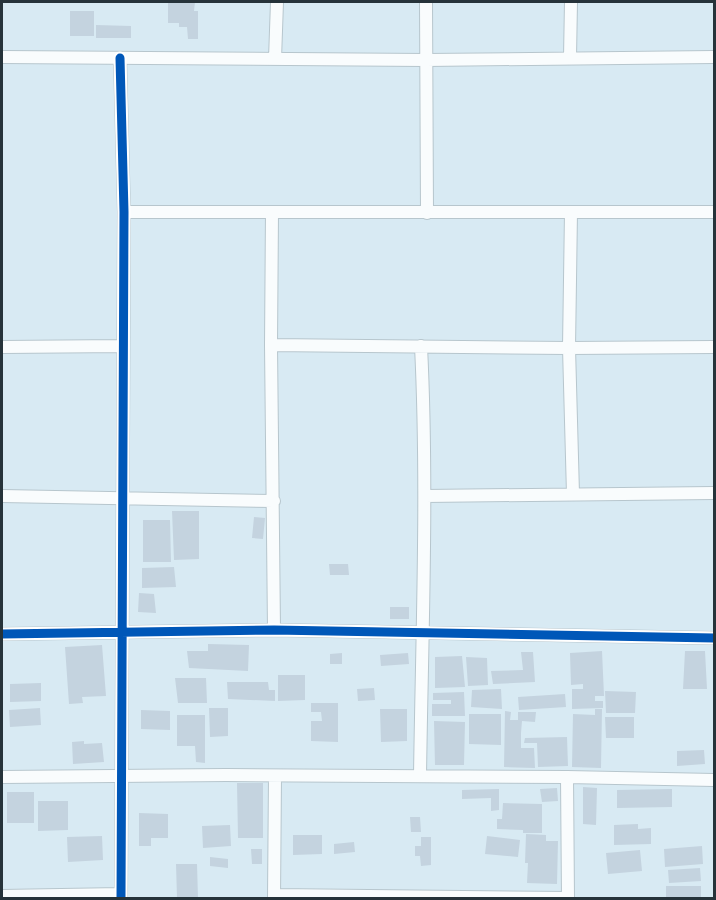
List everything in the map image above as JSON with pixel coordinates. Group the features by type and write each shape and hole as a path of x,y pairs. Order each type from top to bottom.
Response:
{"street":[{"path":"275,59 277,2"},
{"path":"426,2 427,213"},
{"path":"570,57 571,2"},
{"path":"2,57 426,60 714,57"},
{"path":"2,896 121,896 124,212 120,58"},
{"path":"124,212 714,212"},
{"path":"272,212 274,630"},
{"path":"571,212 570,348 573,494"},
{"path":"271,345 714,347"},
{"path":"2,347 123,346"},
{"path":"420,776 425,496 425,427 421,346"},
{"path":"425,496 714,493"},
{"path":"2,496 274,501"},
{"path":"2,634 274,630 714,638"},
{"path":"275,776 274,897 568,898 567,777"},
{"path":"2,777 420,776 714,780"}],"building":[{"path":"168,2 195,2 194,11 198,11 198,39 188,39 187,27 179,27 179,23 168,23"},
{"path":"70,11 94,11 94,36 70,36"},
{"path":"96,25 131,26 131,38 96,38"},
{"path":"172,511 199,511 199,559 174,560"},
{"path":"254,517 265,518 263,539 252,538"},
{"path":"143,520 170,520 171,562 143,562"},
{"path":"329,564 348,564 349,575 330,575"},
{"path":"174,567 176,587 142,588 142,568"},
{"path":"139,593 154,594 156,613 138,612"},
{"path":"390,607 409,607 409,619 390,619"},
{"path":"208,644 249,645 248,671 189,668 187,651 208,651"},
{"path":"102,645 106,696 82,697 83,703 69,704 65,647"},
{"path":"602,651 604,696 595,696 595,701 603,701 603,708 572,709 572,689 583,689 583,684 571,685 570,653"},
{"path":"685,651 705,651 707,689 683,689"},
{"path":"521,652 533,652 535,682 493,684 491,671 523,670"},
{"path":"342,653 342,664 330,664 330,654"},
{"path":"408,653 409,664 381,666 380,655"},
{"path":"462,656 465,687 435,688 435,657"},
{"path":"466,657 487,658 488,685 468,686"},
{"path":"278,675 305,675 305,700 278,701"},
{"path":"175,678 206,678 207,703 178,703"},
{"path":"227,682 268,682 269,690 275,690 275,701 228,699"},
{"path":"41,683 41,701 10,702 10,684"},
{"path":"374,688 375,700 358,701 357,689"},
{"path":"501,689 502,709 471,707 472,690"},
{"path":"605,691 636,692 635,713 606,713"},
{"path":"464,692 465,716 432,716 432,704 451,704 451,700 433,700 433,693"},
{"path":"565,694 566,707 519,710 518,697"},
{"path":"311,703 338,703 338,742 311,741 311,721 322,721 321,712 311,712"},
{"path":"40,708 41,725 10,727 9,710"},
{"path":"209,708 228,708 228,736 210,737"},
{"path":"380,709 407,709 407,741 381,742"},
{"path":"595,709 602,709 601,768 572,767 573,714 595,715"},
{"path":"141,710 170,711 170,730 141,729"},
{"path":"505,711 511,712 510,720 518,720 518,712 536,712 535,722 522,721 521,733 521,748 534,748 535,768 504,767"},
{"path":"469,714 501,714 501,745 469,744"},
{"path":"177,715 205,715 205,763 196,762 195,746 177,746"},
{"path":"605,717 634,717 634,738 606,738"},
{"path":"434,721 465,722 464,765 435,765"},
{"path":"567,737 568,766 538,767 537,743 524,743 525,738"},
{"path":"84,741 84,744 102,743 104,762 73,764 72,742"},
{"path":"704,750 705,764 677,766 677,751"},
{"path":"237,783 263,783 263,838 238,838"},
{"path":"583,787 597,788 596,825 583,824"},
{"path":"557,788 558,801 542,802 540,789"},
{"path":"499,789 499,810 491,811 491,798 462,799 462,790"},
{"path":"672,789 672,807 617,808 617,790"},
{"path":"7,792 34,792 34,823 7,823"},
{"path":"38,801 68,801 68,830 38,831"},
{"path":"503,803 542,804 542,833 497,829 497,819 502,819"},
{"path":"139,813 168,814 168,838 151,838 151,846 139,846"},
{"path":"410,817 420,817 421,832 411,832"},
{"path":"638,824 638,829 651,828 651,844 614,845 614,825"},
{"path":"230,825 231,846 203,848 202,826"},
{"path":"526,834 546,835 546,841 558,841 557,884 527,883"},
{"path":"293,835 322,835 322,854 293,855"},
{"path":"102,836 103,860 68,862 67,837"},
{"path":"487,836 520,840 518,857 485,854"},
{"path":"421,837 431,837 431,865 421,866 420,856 415,856 415,846 421,846"},
{"path":"354,842 355,852 334,854 334,844"},
{"path":"702,846 703,864 665,867 664,849"},
{"path":"251,849 262,849 262,864 252,864"},
{"path":"640,850 642,871 608,874 606,853"},
{"path":"210,857 228,859 228,868 210,866"},
{"path":"176,864 197,864 198,898 177,898"},
{"path":"700,868 701,881 669,883 668,870"},
{"path":"666,886 701,886 701,898 666,898"}],"cycle path":[{"path":"120,58 124,212 121,898"},
{"path":"2,634 274,630 714,638"}]}
